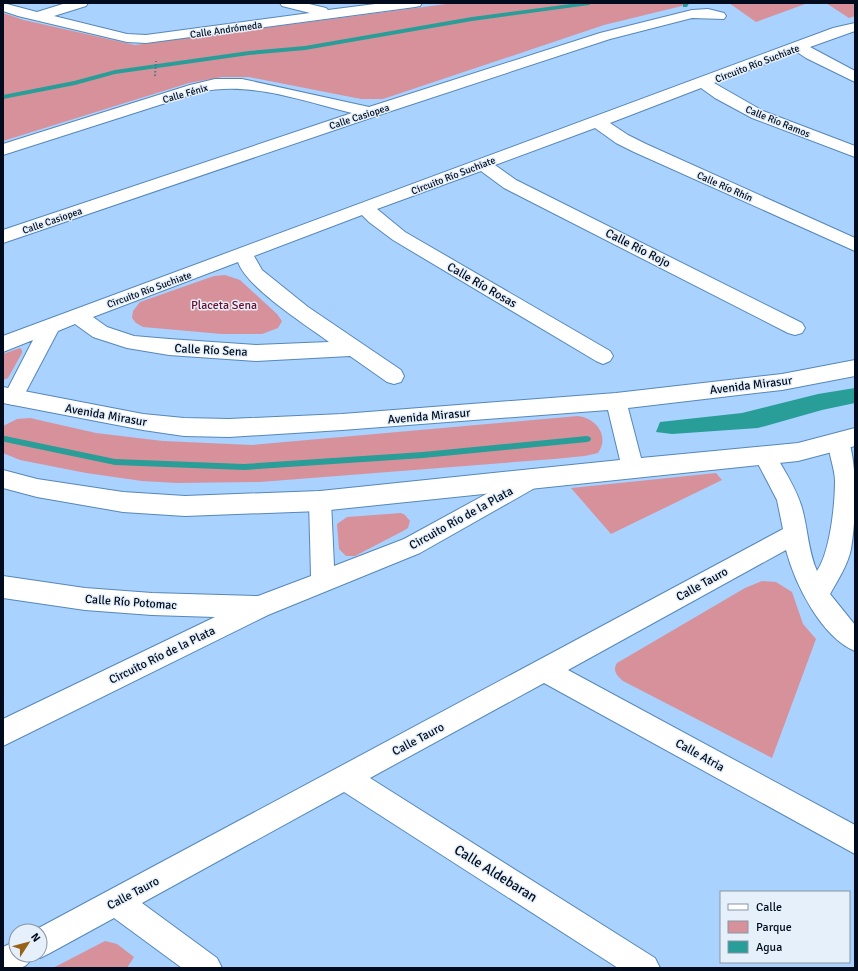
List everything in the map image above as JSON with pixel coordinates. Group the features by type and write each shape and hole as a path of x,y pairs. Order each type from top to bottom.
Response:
{"street":[{"path":"36,9 81,3"},
{"path":"287,3 332,14"},
{"name":"Calle Andrómeda","path":"3,6 24,13 36,9 127,38 146,39 415,3"},
{"name":"Calle Casiopea","path":"3,237 370,112 640,26 692,14 708,13 720,16"},
{"name":"Circuito Río Suchiate","path":"3,344 484,163 704,83 799,46 855,27"},
{"path":"799,46 811,55 855,76"},
{"name":"Calle Río Ramos","path":"704,83 749,110 855,152"},
{"name":"Calle Fénix","path":"3,150 196,88 215,84 242,84 262,87 370,112"},
{"name":"Calle Río Rhín","path":"598,122 622,139 640,148 855,245"},
{"name":"Calle Río Rojo","path":"484,163 490,170 510,184 795,328"},
{"name":"Calle Río Rosas","path":"366,208 375,218 399,236 604,356"},
{"path":"244,254 248,265 255,275 309,319 394,376"},
{"name":"Calle Río Sena","path":"78,316 100,332 134,343 256,353 352,348"},
{"path":"10,398 51,326"},
{"name":"Avenida Mirasur","path":"10,398 143,422 184,427 229,428 342,422 616,401 782,382 855,368"},
{"path":"616,401 633,468"},
{"path":"3,479 37,488 123,502 185,506 320,501 532,478 765,456 839,442 846,487 839,550 830,572 818,593"},
{"path":"765,456 790,504 799,555 818,593 838,627 855,640"},
{"name":"Circuito Río de la Plata","path":"3,734 260,607 412,546 532,478"},
{"path":"320,501 323,582"},
{"name":"Calle Tauro","path":"48,939 795,534"},
{"name":"Calle Río Potomac","path":"3,587 92,600 152,604 260,607"},
{"name":"Calle Atria","path":"544,670 855,840"},
{"name":"Calle Aldebaran","path":"346,778 645,968"},
{"path":"116,902 207,968"}],"path":[{"path":"156,61 156,76"}],"green space":[{"path":"454,3 694,3 604,25 383,99 361,99 249,77 222,77 189,83 3,141 3,13 24,20 135,45"},
{"path":"729,3 808,3 756,22"},
{"path":"826,3 855,3 855,16 849,18"},
{"name":"Placeta Sena","path":"225,275 240,280 277,314 282,321 278,328 262,334 222,334 143,327 136,323 132,318 133,311 140,302 214,276"},
{"path":"20,348 22,353 8,378 3,380 3,354"},
{"path":"578,416 585,417 590,420 602,434 601,447 598,453 585,456 554,459 260,482 177,483 142,481 86,473 20,460 3,453 3,426 17,419 30,418 96,433 163,441 252,445"},
{"path":"716,473 722,480 611,534 571,488"},
{"path":"401,513 410,521 408,528 403,531 355,556 346,556 339,549 337,524 347,517"},
{"path":"762,581 776,582 792,592 803,624 816,639 772,758 623,681 617,675 615,670 617,663 745,588"},
{"path":"105,941 117,944 134,957 127,968 53,968"}],"water":[{"path":"855,388 855,403 822,410 758,428 672,434 656,432 660,422 742,413 818,394"}],"waterway":[{"path":"3,97 75,83 115,72 249,53 305,48 472,19 589,3"},
{"path":"5,439 115,462 244,467 423,455 587,439"}]}
